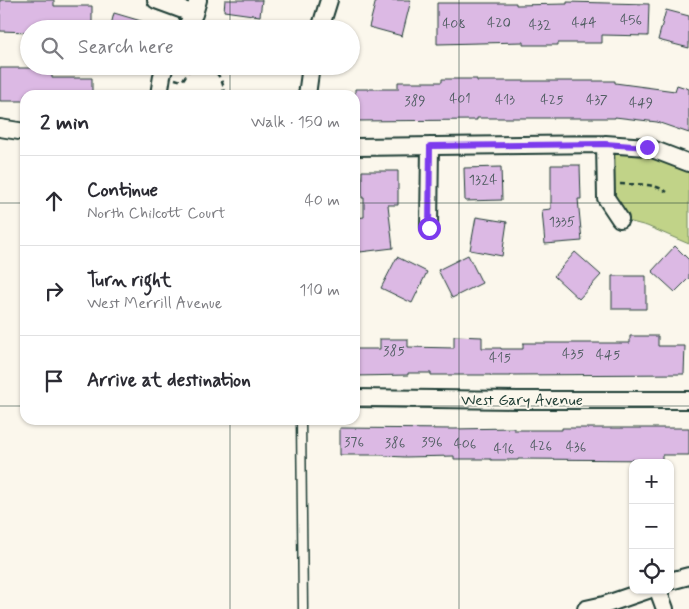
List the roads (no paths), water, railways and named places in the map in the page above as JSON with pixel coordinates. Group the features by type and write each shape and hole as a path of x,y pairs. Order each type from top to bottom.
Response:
{"street":[{"path":"156,0 196,7 190,20"},
{"path":"323,20 329,0"},
{"path":"159,90 163,75"},
{"path":"308,90 310,75"},
{"path":"0,128 20,131"},
{"path":"605,144 606,198 620,219"},
{"path":"360,147 605,144 647,147 689,163"},
{"path":"429,228 430,146"},
{"name":"West Gary Avenue","path":"360,398 689,400"},
{"path":"674,580 689,576"},
{"path":"586,609 636,594"},
{"path":"659,594 664,609"}],"lane":[{"path":"301,425 303,609"}]}
